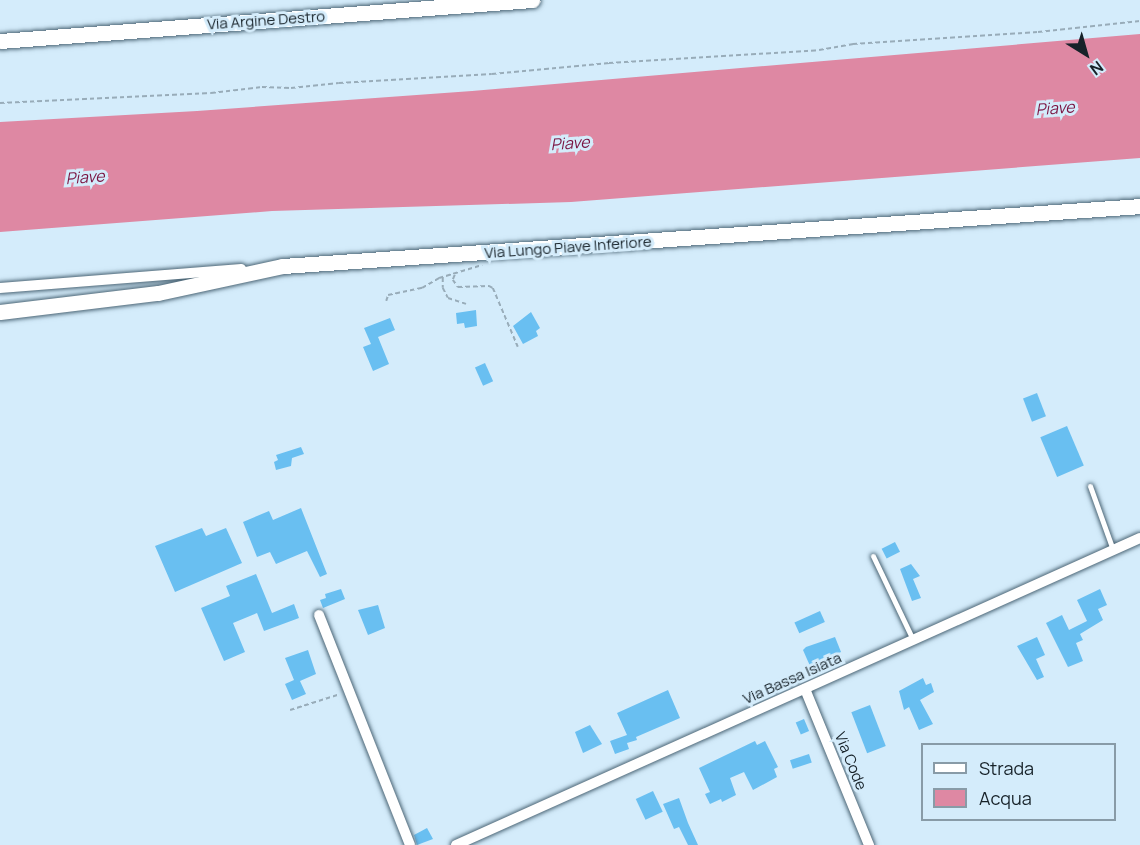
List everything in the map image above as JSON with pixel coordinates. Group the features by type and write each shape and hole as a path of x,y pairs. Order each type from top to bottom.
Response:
{"main road":[{"name":"Via Argine Destro","path":"0,41 532,0"},
{"name":"Via Lungo Piave Inferiore","path":"0,312 158,293 284,266 1140,206"}],"street":[{"path":"0,288 284,266"},
{"name":"Via Bassa Isiata","path":"456,845 1140,538"},
{"path":"319,615 410,845"},
{"name":"Via Code","path":"805,689 869,845"}],"lane":[{"path":"1090,486 1113,550"},
{"path":"873,556 913,640"}],"path":[{"path":"0,103 211,93 262,87 291,88 492,74 703,56 819,50 853,44 1038,32 1140,21"},
{"path":"386,302 388,295 422,288 443,277 482,266"},
{"path":"455,274 453,280 458,287 489,286 493,288 518,347"},
{"path":"443,277 443,288 448,298 466,304"},
{"path":"290,710 350,693"}],"water":[{"name":"Piave","path":"1140,34 1140,158 571,202 272,211 0,232 0,122 197,111 472,91"}],"building":[{"path":"476,310 477,326 465,328 464,323 457,324 456,313"},
{"path":"531,312 540,328 536,331 538,336 523,344 513,326"},
{"path":"390,318 395,330 378,337 389,364 373,371 363,347 371,344 364,328"},
{"path":"485,363 493,381 483,386 475,367"},
{"path":"1037,393 1046,416 1032,422 1023,398"},
{"path":"1067,426 1084,466 1057,477 1040,437"},
{"path":"301,447 304,454 292,458 291,466 276,470 274,462 278,460 276,455"},
{"path":"301,508 327,574 320,577 307,551 276,564 270,552 257,557 243,522 269,511 273,520"},
{"path":"202,528 206,536 226,528 242,563 175,592 155,546"},
{"path":"895,542 900,552 887,559 882,549"},
{"path":"911,564 920,576 913,579 921,598 912,601 900,569"},
{"path":"256,574 272,613 294,604 299,618 264,631 257,613 233,623 245,652 224,661 201,608 230,596 226,586"},
{"path":"341,589 345,599 323,608 320,600 326,598 325,594"},
{"path":"1100,589 1107,605 1098,609 1103,620 1080,634 1083,640 1076,643 1083,661 1068,667 1046,623 1062,615 1069,630 1087,621 1077,600"},
{"path":"378,605 385,628 368,635 358,610"},
{"path":"820,611 825,622 799,633 794,622"},
{"path":"835,637 841,652 810,666 803,650"},
{"path":"1037,637 1045,655 1036,659 1044,677 1037,680 1017,646"},
{"path":"308,650 316,674 300,681 306,694 292,700 285,684 294,680 285,658"},
{"path":"923,678 926,685 931,683 934,692 920,700 933,724 919,730 909,707 904,710 899,691"},
{"path":"668,690 680,718 636,737 637,740 627,743 629,749 615,754 610,741 627,735 617,713"},
{"path":"870,705 886,746 867,753 851,712"},
{"path":"804,719 809,731 801,734 796,723"},
{"path":"590,725 602,744 583,753 575,732"},
{"path":"755,741 757,745 765,741 778,767 774,769 777,777 753,790 744,772 730,778 736,795 722,802 721,799 710,804 705,794 710,792 699,768"},
{"path":"809,754 812,763 793,769 790,760"},
{"path":"653,791 663,812 646,820 636,799"},
{"path":"679,798 698,845 688,845 679,827 674,829 663,804"},
{"path":"427,828 433,839 417,845 414,835"}]}
